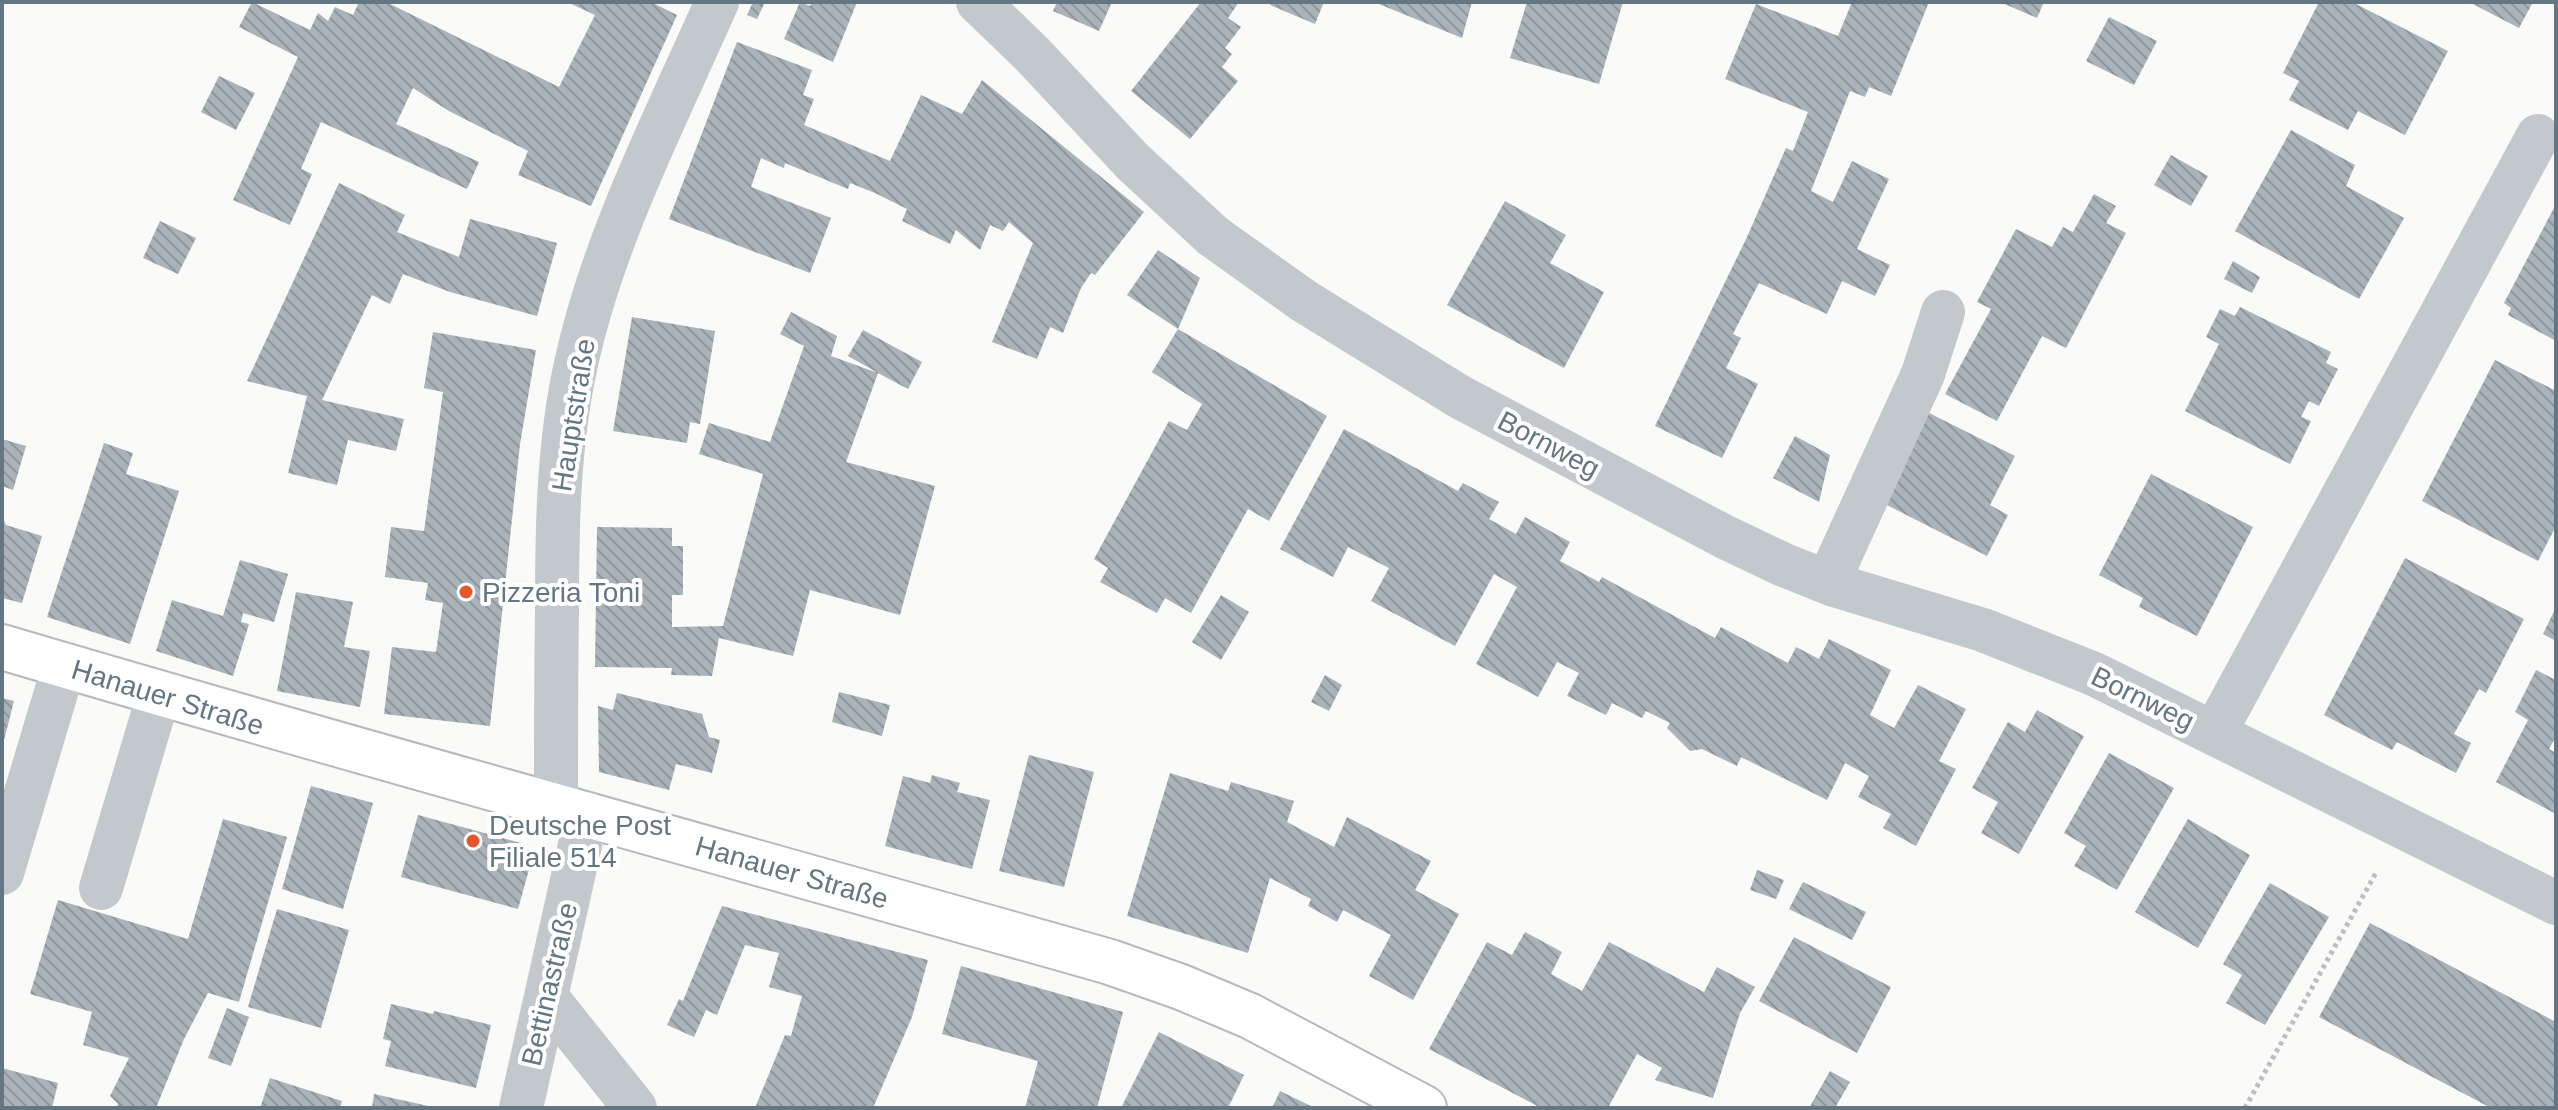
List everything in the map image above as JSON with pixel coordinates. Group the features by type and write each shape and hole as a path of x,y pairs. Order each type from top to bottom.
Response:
{"main road":[{"name":"Hanauer Straße","path":"2,647 1110,962 1250,1016 1424,1108"}],"street":[{"name":"Hauptstraße","path":"572,810 557,543 562,467 576,365 587,321 623,218 717,2"},
{"name":"Bornweg","path":"978,2 1032,54 1122,151 1213,236 1304,301 1474,404 1784,565 2027,645 2094,674 2556,903"},
{"name":"Bornweg","path":"2215,732 2538,136"},
{"path":"1828,582 1923,374 1943,312"},
{"path":"2,873 64,666"},
{"path":"101,888 159,694"},
{"name":"Bettinastraße","path":"521,1108 547,998 572,810"},
{"path":"547,998 635,1108"}],"path":[{"path":"2245,1108 2403,826"}],"building":[{"path":"252,2 310,30 318,13 328,21 335,7 353,15 359,2 386,2 559,87 595,15 567,2 651,2 677,15 591,206 518,175 528,151 449,111 413,88 396,124 479,162 467,189 321,122 301,169 312,174 290,225 233,200 298,57 239,27"},
{"path":"753,2 765,2 757,19 747,15"},
{"path":"800,2 810,6 812,2 857,2 833,62 784,39"},
{"path":"1057,2 1112,2 1099,31 1053,11"},
{"path":"1201,2 1239,2 1228,18 1241,27 1225,48 1232,54 1222,67 1238,81 1190,139 1131,91"},
{"path":"1271,2 1324,2 1315,24 1270,5"},
{"path":"1374,2 1472,2 1462,38"},
{"path":"1527,2 1623,2 1599,84 1510,58"},
{"path":"1852,2 1929,2 1891,96 1869,87 1865,97 1850,91 1811,191 1833,202 1852,161 1889,179 1857,249 1890,265 1875,296 1842,281 1827,314 1759,283 1733,334 1741,338 1726,368 1758,384 1722,458 1655,426 1747,237 1786,148 1793,151 1808,112 1725,79 1756,4 1838,36"},
{"path":"2000,2 2044,2 2037,18"},
{"path":"2319,2 2352,2 2448,51 2405,135 2358,111 2348,130 2289,100 2299,81 2283,73"},
{"path":"2469,2 2533,2 2519,28"},
{"path":"2109,17 2157,41 2134,85 2086,61"},
{"path":"737,42 812,70 803,95 814,99 804,125 890,161 921,95 962,114 982,80 1144,212 1095,275 1091,273 1081,288 1063,333 1050,327 1037,359 992,342 1033,243 1009,222 1003,231 990,225 980,250 956,230 950,244 902,221 907,209 875,193 850,183 848,189 785,163 784,168 761,158 751,187 831,218 810,273 669,219"},
{"path":"219,76 255,93 236,130 201,112"},
{"path":"2291,130 2355,165 2346,186 2404,218 2359,299 2235,231"},
{"path":"2171,155 2208,176 2191,206 2154,185"},
{"path":"339,183 405,215 397,232 459,257 470,219 557,243 537,316 450,292 403,274 390,304 372,295 322,400 404,419 396,451 348,440 337,485 288,473 307,396 247,381"},
{"path":"2094,194 2116,206 2106,223 2126,233 2066,348 2042,336 1997,421 1945,394 1991,309 1977,302 2016,229 2052,247 2063,227 2073,232"},
{"path":"1505,201 1566,235 1550,263 1604,292 1564,368 1447,305"},
{"path":"2556,204 2556,341 2508,315 2511,308 2504,303"},
{"path":"160,221 196,238 178,274 143,258"},
{"path":"1158,250 1200,278 1178,329 1127,295"},
{"path":"2233,261 2260,277 2252,293 2224,279"},
{"path":"2240,307 2331,352 2326,363 2338,369 2319,406 2309,401 2301,417 2311,421 2290,464 2185,411 2219,344 2206,337 2220,309 2235,316"},
{"path":"791,312 837,336 831,356 878,373 846,462 935,486 900,615 810,590 793,656 719,638 712,676 671,675 672,668 595,667 597,527 672,528 672,546 683,546 683,595 672,595 672,627 723,626 763,474 699,454 709,423 770,442 804,346 780,334"},
{"path":"632,317 715,331 700,424 690,422 687,443 613,431"},
{"path":"1178,329 1327,416 1269,521 1248,509 1191,613 1165,598 1157,613 1100,582 1108,568 1094,559 1169,421 1187,430 1202,404 1152,372"},
{"path":"863,330 922,362 908,389 848,356"},
{"path":"433,332 536,350 520,444 490,726 384,714 392,647 436,652 443,603 425,600 428,583 385,577 391,527 424,531 443,392 424,388"},
{"path":"2495,360 2556,391 2556,526 2538,561 2422,501"},
{"path":"1927,412 2015,456 1990,505 2008,515 1987,556 1881,502"},
{"path":"1344,429 1458,491 1463,483 1499,502 1489,519 1516,534 1525,517 1570,542 1560,561 1599,582 1602,577 1715,638 1721,627 1788,663 1796,647 1819,659 1829,639 1891,670 1870,715 1894,728 1918,685 1966,709 1939,761 1956,769 1916,846 1883,828 1891,814 1858,797 1869,776 1845,763 1827,800 1741,757 1737,766 1702,749 1690,751 1667,728 1670,723 1646,711 1642,718 1612,703 1606,715 1567,696 1579,673 1557,662 1538,697 1476,664 1517,587 1494,574 1455,646 1371,601 1389,568 1348,547 1333,577 1280,549"},
{"path":"1795,436 1830,455 1819,502 1773,478"},
{"path":"2,439 26,446 13,490 2,486"},
{"path":"104,443 133,453 126,474 179,491 130,644 47,617"},
{"path":"2151,474 2253,527 2197,636 2139,607 2143,598 2099,575"},
{"path":"2,517 6,525 42,536 22,603 2,598"},
{"path":"2405,558 2524,619 2486,693 2479,689 2454,734 2471,743 2456,773 2397,742 2392,750 2324,715"},
{"path":"240,560 288,574 274,622 243,613 241,622 249,624 233,676 156,651 172,600 223,616"},
{"path":"296,592 353,602 344,647 370,651 360,707 277,691"},
{"path":"1221,595 1249,612 1221,660 1192,642"},
{"path":"2556,607 2556,641 2543,634"},
{"path":"2536,670 2556,680 2556,736 2549,749 2556,753 2556,814 2496,782 2528,720 2515,712"},
{"path":"1325,675 1342,685 1329,711 1311,702"},
{"path":"839,692 890,705 882,736 832,722"},
{"path":"617,693 702,714 709,737 720,740 712,773 676,764 669,790 599,772 598,706 613,710"},
{"path":"2,698 14,701 3,744 2,743"},
{"path":"2037,710 2084,736 2019,854 1981,833 1998,802 1972,788 2008,722 2025,732"},
{"path":"2109,753 2174,788 2117,890 2074,866 2086,846 2064,833"},
{"path":"1029,755 1094,772 1064,887 999,871"},
{"path":"1170,773 1228,791 1231,782 1294,801 1287,822 1334,847 1347,817 1431,861 1415,890 1459,914 1413,1000 1369,976 1391,935 1343,910 1337,922 1308,906 1311,899 1270,878 1248,953 1127,916"},
{"path":"932,775 960,783 957,792 990,800 972,869 885,846 903,776 930,783"},
{"path":"311,786 373,803 343,909 282,889"},
{"path":"418,815 521,843 532,859 518,909 401,877"},
{"path":"223,819 287,837 239,1002 208,993 184,1039 156,1108 116,1108 118,1104 110,1096 129,1058 83,1045 92,1012 30,994 58,900 188,939"},
{"path":"2188,819 2250,855 2198,948 2135,912"},
{"path":"1757,870 1784,880 1776,899 1750,890"},
{"path":"1803,882 1866,912 1852,940 1789,909"},
{"path":"2270,883 2329,917 2265,1025 2226,1003 2242,975 2223,964"},
{"path":"722,906 928,960 912,1017 873,1108 755,1108 785,1035 791,1036 802,996 769,987 779,953 745,945 717,1015 706,1010 694,1037 667,1025 679,999 683,1001"},
{"path":"277,909 349,930 321,1028 248,1007"},
{"path":"2370,923 2556,1022 2556,1108 2491,1108 2319,1017"},
{"path":"1525,932 1562,952 1551,974 1582,991 1609,942 1704,992 1717,967 1755,987 1740,1013 1713,1098 1655,1080 1662,1068 1637,1054 1608,1108 1541,1108 1429,1049 1487,942 1512,955"},
{"path":"1794,937 1891,987 1857,1053 1759,1001"},
{"path":"961,966 1123,1012 1097,1108 1025,1108 1038,1061 942,1034"},
{"path":"391,1004 491,1025 476,1088 385,1066 391,1041 383,1039"},
{"path":"227,1008 249,1017 231,1066 208,1058"},
{"path":"1159,1032 1244,1075 1228,1108 1121,1108"},
{"path":"2,1068 58,1083 52,1108 2,1108"},
{"path":"1830,1071 1850,1082 1835,1108 1809,1108"},
{"path":"270,1078 342,1101 340,1108 260,1108"},
{"path":"1280,1091 1315,1108 1272,1108"},
{"path":"374,1094 433,1107 433,1108 372,1108"}],"place":[{"name":"Pizzeria Toni","path":"466,592"},
{"name":"Deutsche Post Filiale 514","path":"473,841"}]}
